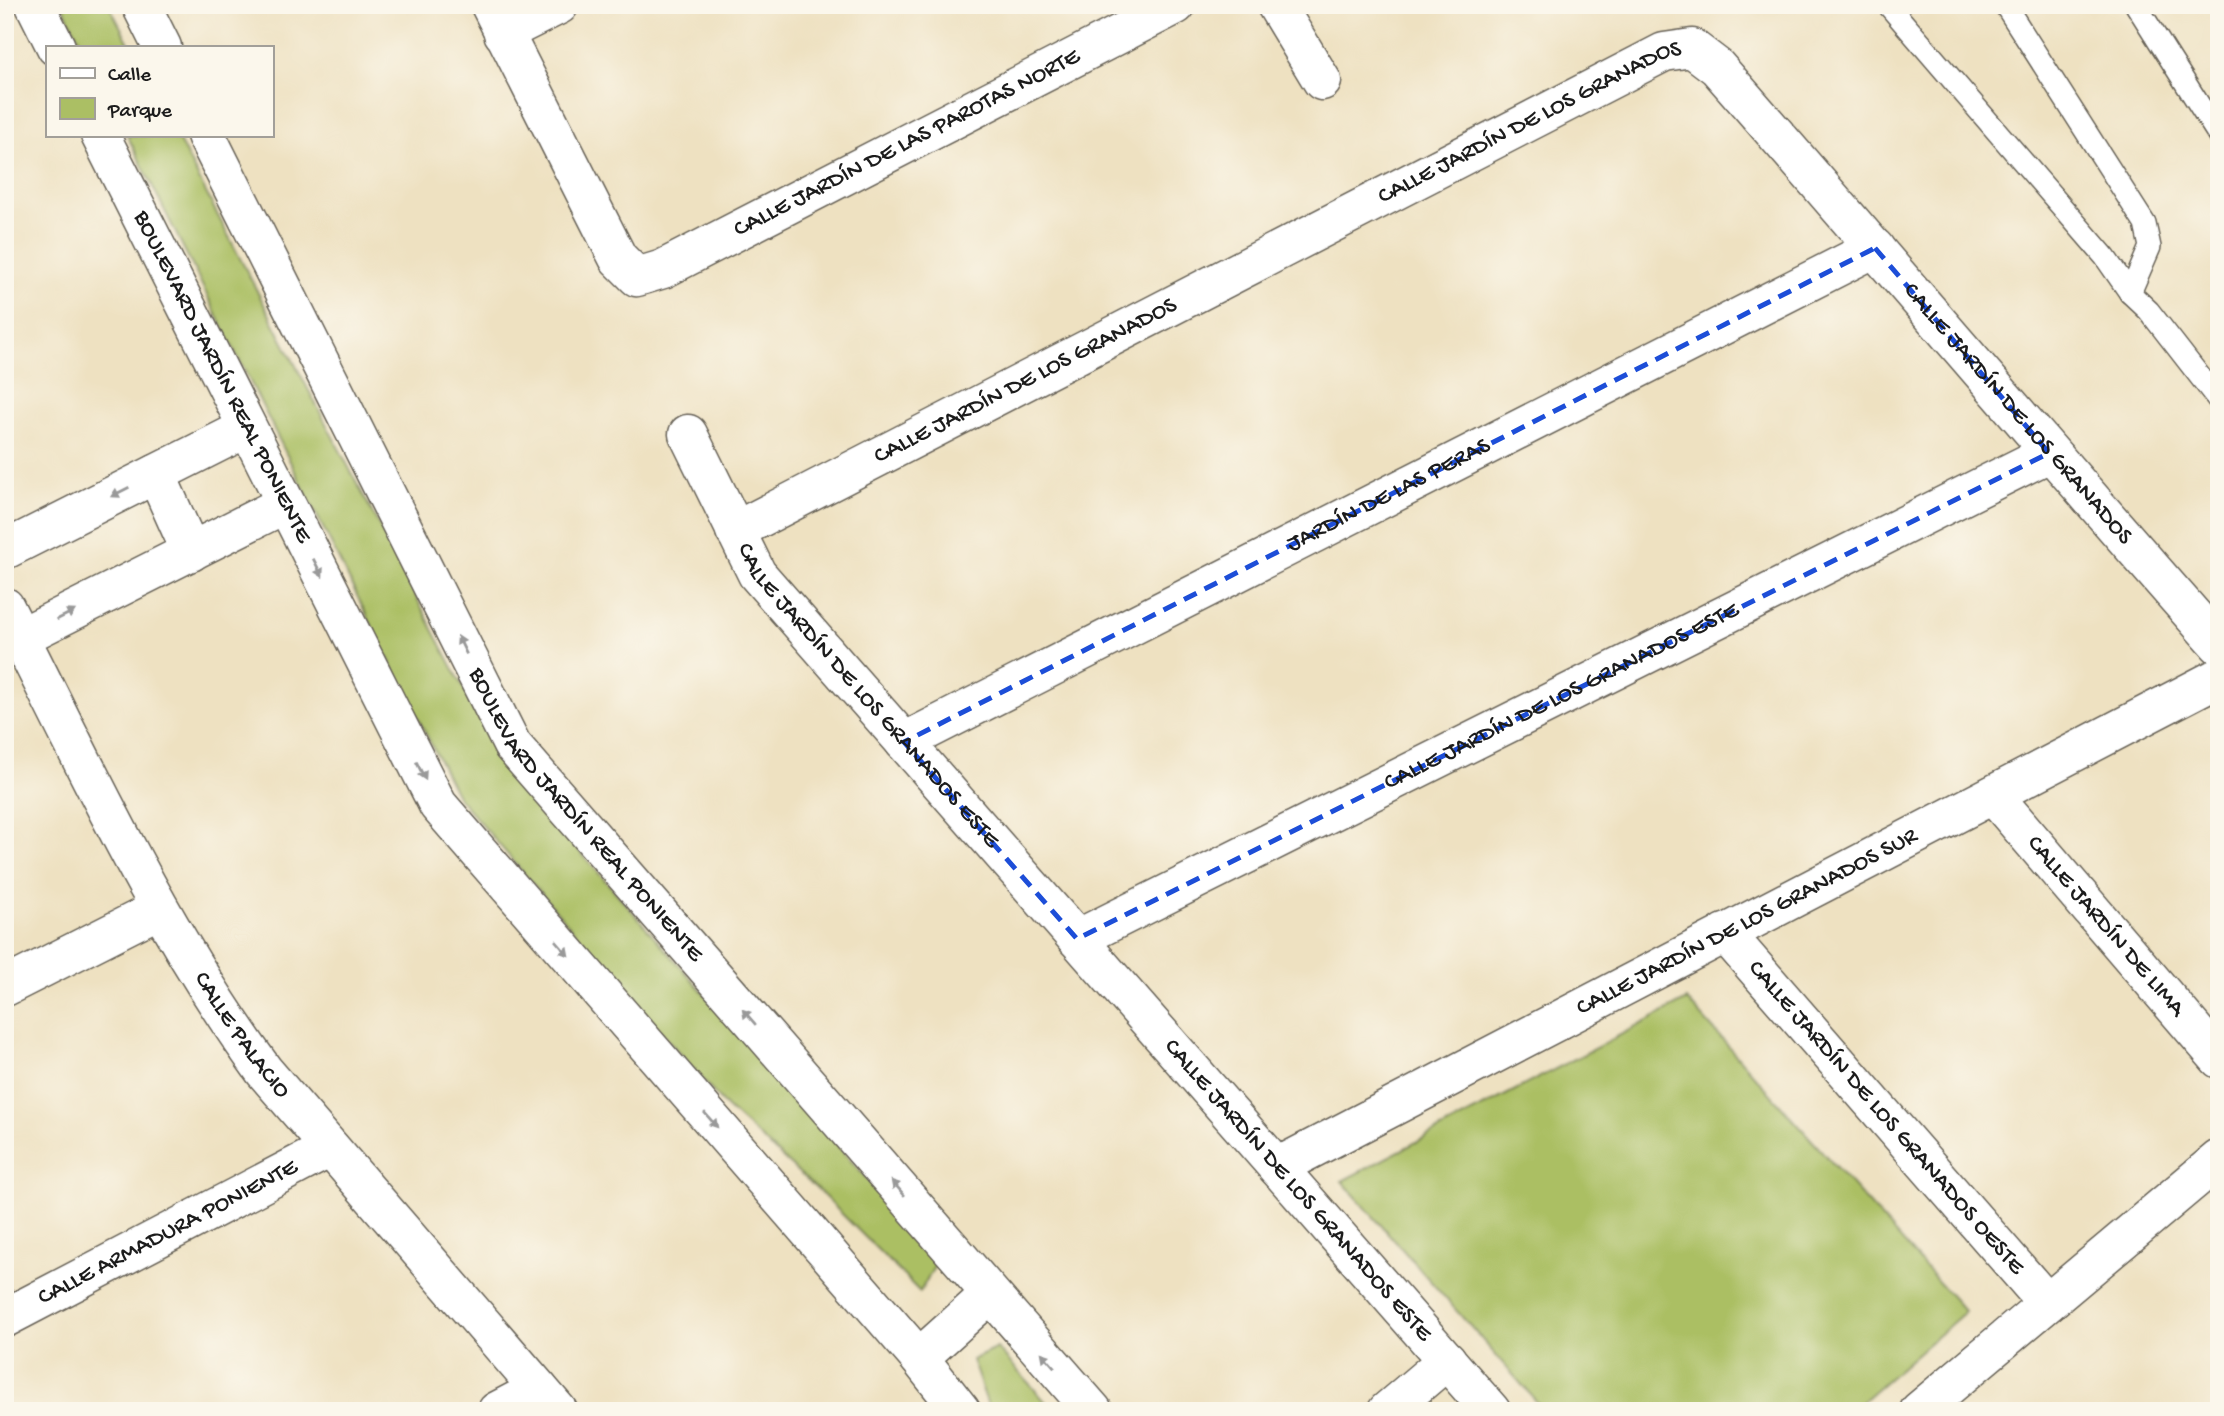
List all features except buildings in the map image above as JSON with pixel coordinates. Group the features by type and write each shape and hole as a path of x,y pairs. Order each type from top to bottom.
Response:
{"street":[{"path":"35,5 56,46"},
{"path":"141,5 162,46"},
{"path":"497,19 559,5"},
{"name":"CALLE JARDÍN DE LAS PAROTAS NORTE","path":"497,19 618,258 637,277 663,269 1176,5"},
{"path":"1276,5 1322,81"},
{"name":"CALLE JARDÍN DE LOS GRANADOS","path":"735,531 1664,52 1692,48 1717,67 2049,453 2219,645"},
{"name":"BOULEVARD JARDÍN REAL PONIENTE","path":"101,136 438,805 919,1358 961,1411"},
{"name":"BOULEVARD JARDÍN REAL PONIENTE","path":"207,136 512,745 1093,1411"},
{"name":"JARDÍN DE LAS PERAS","path":"904,741 1875,248"},
{"path":"5,550 247,428"},
{"name":"CALLE JARDÍN DE LOS GRANADOS ESTE","path":"688,434 757,574 1491,1411"},
{"name":"CALLE JARDÍN DE LOS GRANADOS ESTE","path":"1077,939 2049,453"},
{"path":"156,474 191,552"},
{"path":"10,630 191,552 285,504"},
{"name":"CALLE PALACIO","path":"10,630 159,909 228,1021 264,1071 549,1400"},
{"name":"CALLE JARDÍN DE LOS GRANADOS SUR","path":"1277,1167 2219,677"},
{"name":"CALLE JARDÍN DE LIMA","path":"1993,795 2219,1059"},
{"path":"5,987 159,909"},
{"name":"CALLE JARDÍN DE LOS GRANADOS OESTE","path":"1725,933 2048,1303"},
{"name":"CALLE ARMADURA PONIENTE","path":"7,1312 330,1148"},
{"path":"1919,1411 2219,1159"},
{"path":"919,1358 990,1294"},
{"path":"1387,1411 1447,1360"},
{"path":"497,1411 549,1400"}],"lane":[{"path":"1888,5 2105,257 2130,293 2148,311 2218,400"},
{"path":"2005,5 2145,224 2150,247 2130,293"},
{"path":"2136,5 2219,136"}],"highlighted area":[{"path":"1875,248 2049,453 1077,939 904,742"}],"green space":[{"path":"62,5 109,5 130,46 82,46"},
{"path":"127,136 177,136 503,764 938,1260 920,1292 819,1191 726,1107 457,796"},
{"path":"1687,1000 1965,1312 1851,1411 1545,1411 1342,1181"},
{"path":"997,1348 1054,1411 990,1411 972,1360"}]}
